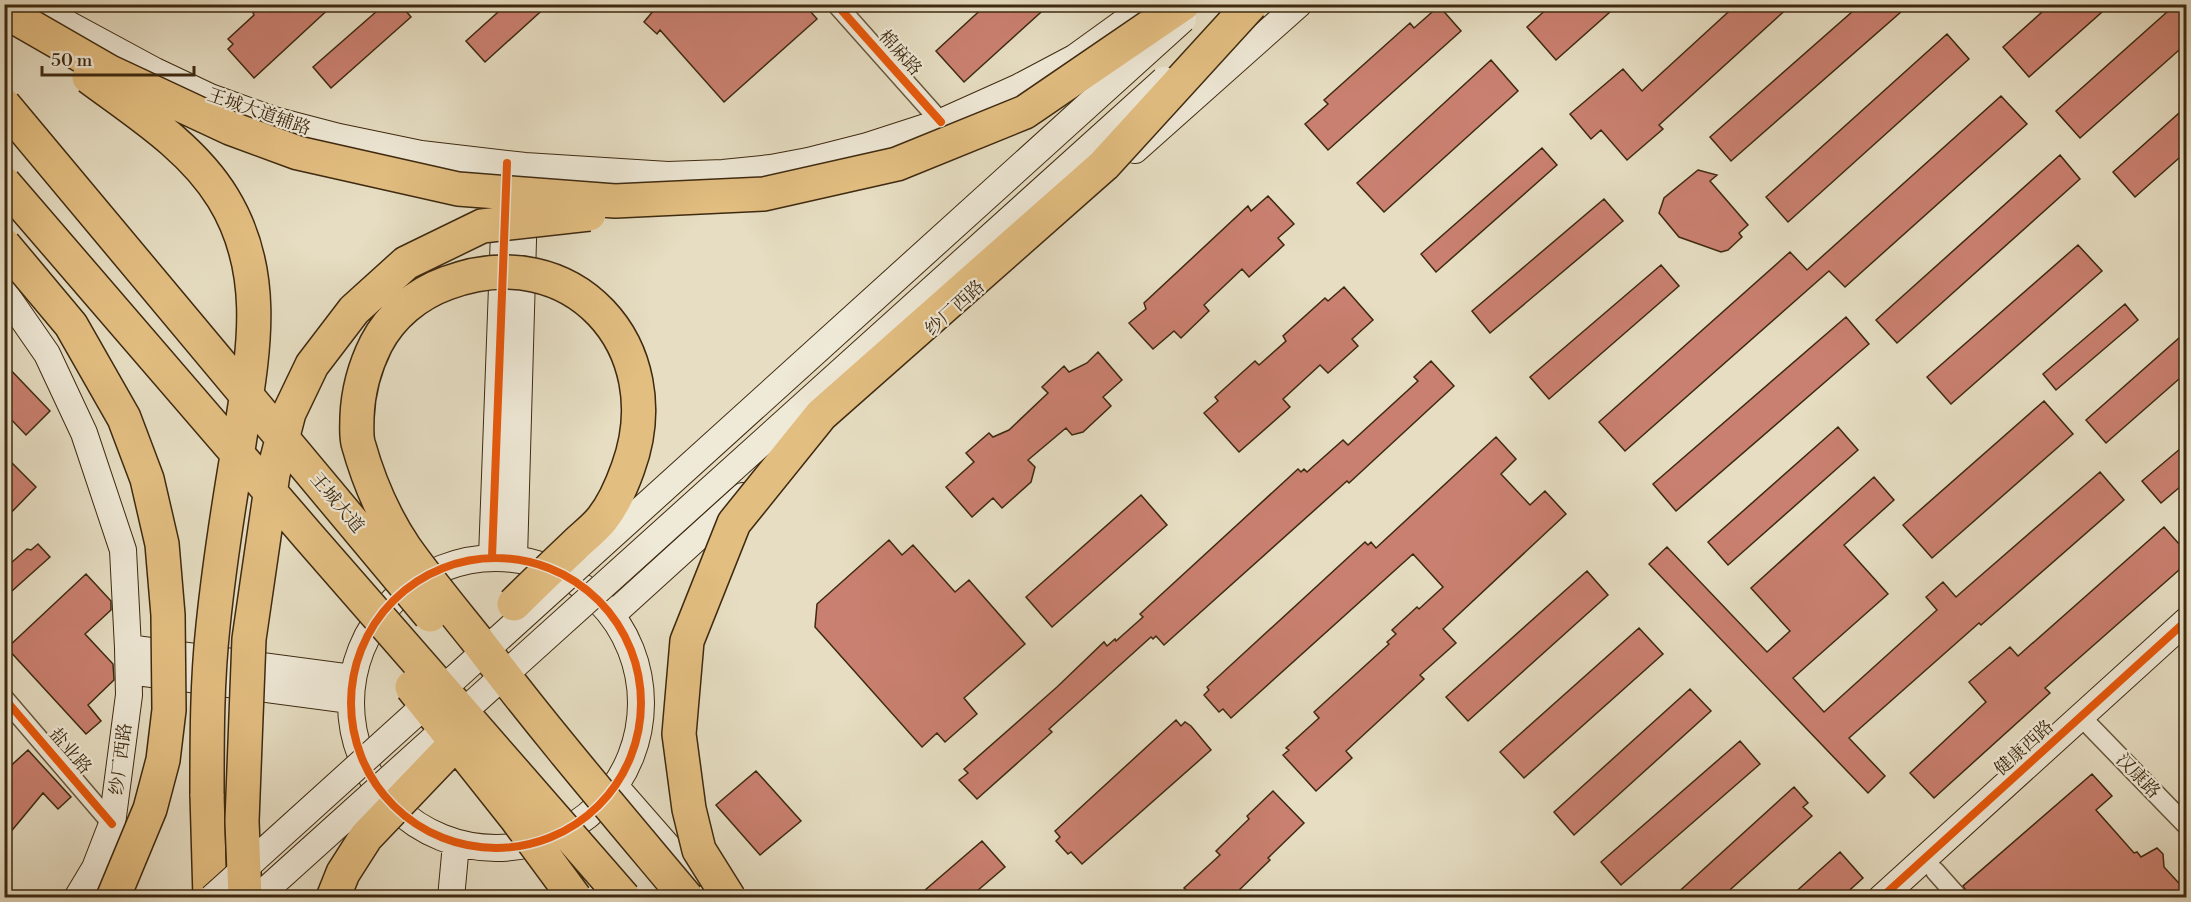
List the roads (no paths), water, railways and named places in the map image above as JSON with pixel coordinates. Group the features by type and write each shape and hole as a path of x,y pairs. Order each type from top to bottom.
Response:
{"highway":[{"path":"245,897 242,821 249,639 273,474 289,413 312,365 354,310 406,263 482,226 764,194 897,164 1025,112 1182,4"},
{"path":"729,897 699,850 689,809 680,734 687,641 734,523 821,415 1104,165 1249,4"},
{"path":"4,12 110,72 230,128 298,153 458,189 615,201 764,194"},
{"path":"4,12 155,127 199,165 224,199 242,238 252,268 255,344 224,535 212,627 207,794 211,897"},
{"name":"王城大道","path":"4,105 479,673 675,897"},
{"path":"4,183 309,537 624,897"},
{"path":"4,245 71,325 119,409 147,479 162,544 168,615 169,698 163,760 150,810 113,897"},
{"path":"514,604 602,518 622,486 636,447 639,397 630,358 618,336 600,312 583,295 563,284 538,275 514,271 467,275 423,293 401,311 383,331 366,364 358,394 357,438 366,469 405,546 534,716 687,897"},
{"path":"309,537 407,681 576,897"},
{"path":"333,897 343,873 366,837 453,746"}],"main road":[{"name":"王城大道辅路","path":"31,4 155,72 210,97 274,120 339,137 421,154 516,165"},
{"path":"503,558 516,165 668,175 742,171 808,161 867,146 941,122 1018,87 1074,58 1149,4"},
{"path":"211,897 1198,4"},
{"path":"257,897 1249,4"},
{"name":"纱厂西路","path":"612,615 1045,227 1212,83 1299,4"},
{"path":"4,292 46,354 84,433 123,550 128,660 351,689"},
{"path":"453,746 750,454"},
{"path":"503,558 552,568 585,587 612,615 634,655 642,699 635,745 615,786 585,818 546,840 502,849 456,844 421,829 391,805 368,774 354,739 351,689 369,631 400,593 443,567 503,558"},
{"path":"281,835 514,604"},
{"name":"健康西路","path":"1881,897 2187,621"},
{"name":"健康西路","path":"1905,897 2187,638"},
{"name":"纱厂西路","path":"77,897 95,868 112,824 129,695 128,660"},
{"path":"615,786 713,897"},
{"path":"546,840 598,897"},
{"path":"451,897 456,844"}],"street":[{"name":"棉麻路","path":"836,4 941,122"},
{"name":"盐业路","path":"4,698 112,824"},
{"name":"汉康路","path":"2090,726 2187,825"},
{"path":"1935,871 1959,897"}]}
